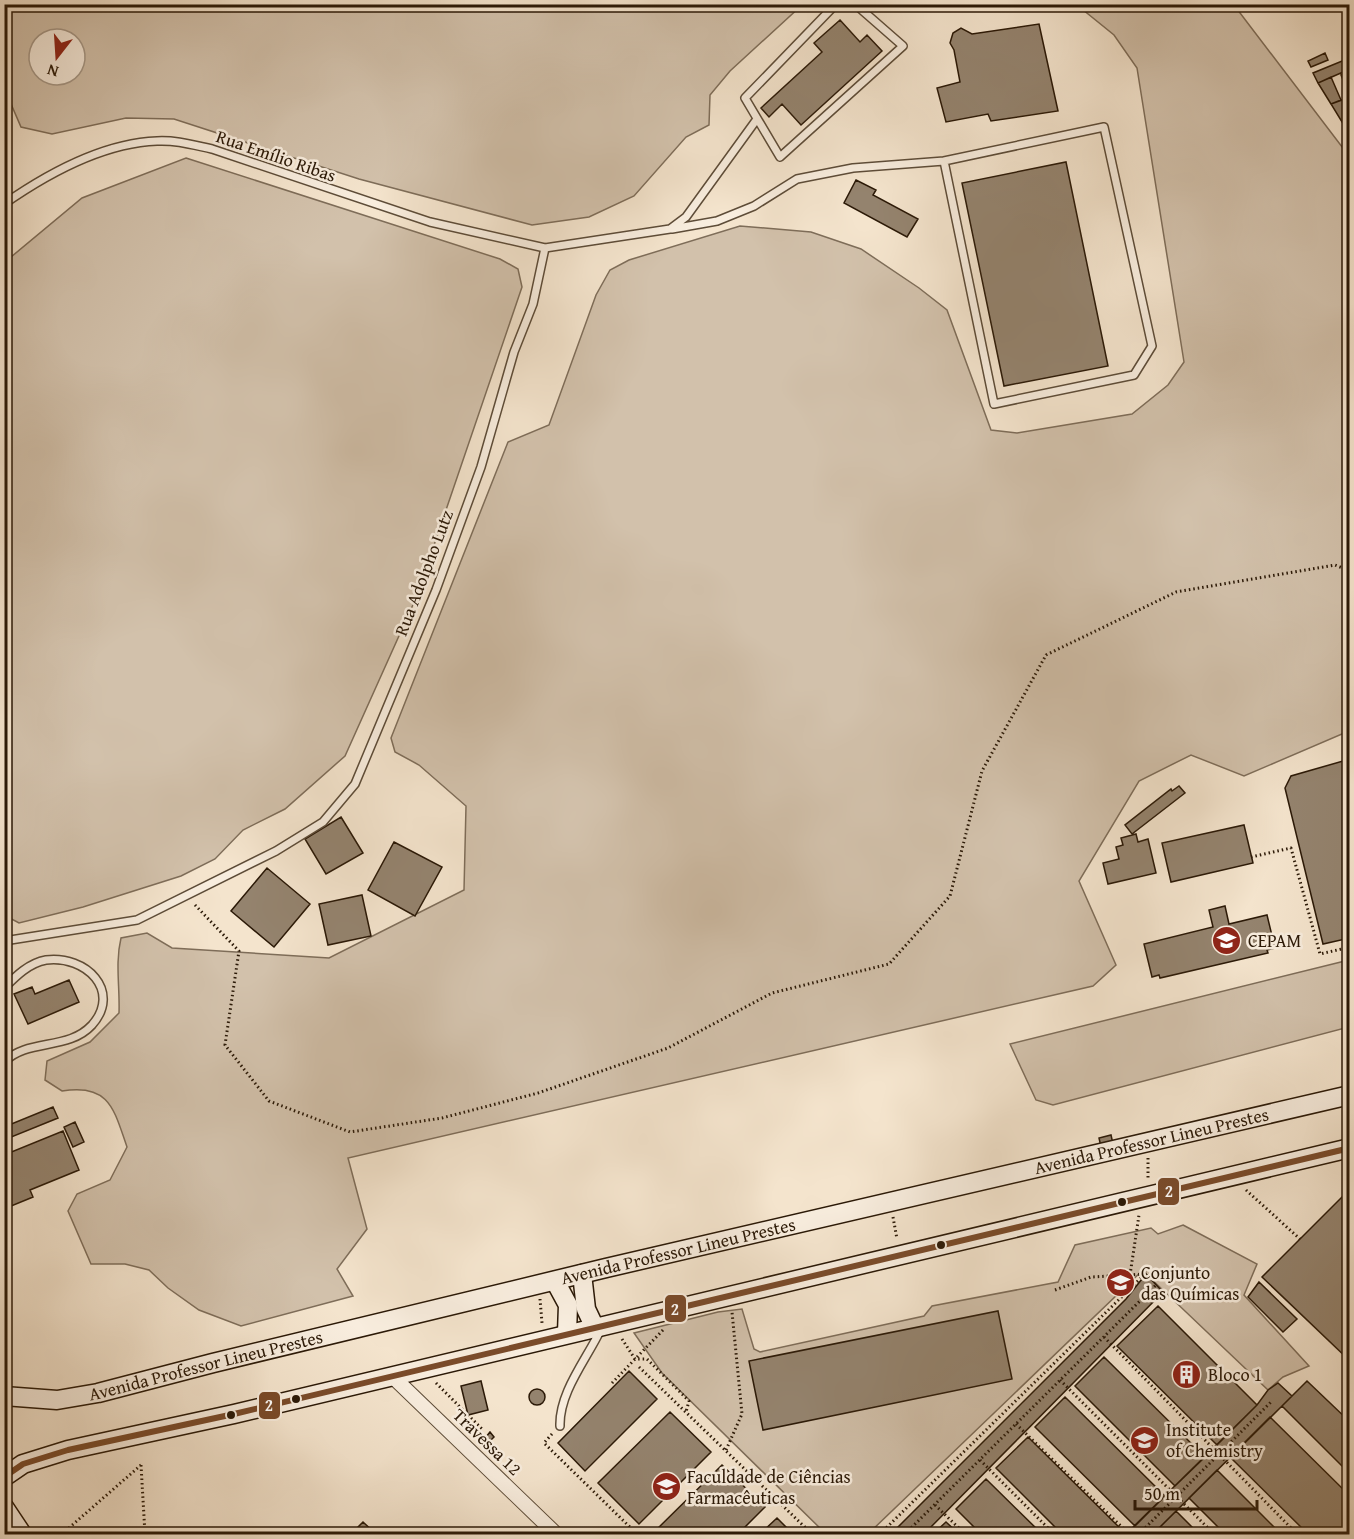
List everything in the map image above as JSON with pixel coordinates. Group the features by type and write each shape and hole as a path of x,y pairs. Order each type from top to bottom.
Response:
{"main road":[{"name":"Avenida Professor Lineu Prestes","path":"4,1396 57,1400 98,1393 582,1274 1350,1095"},
{"path":"4,1478 23,1464 68,1450 183,1426 599,1325 901,1256 1350,1148"},
{"path":"582,1274 586,1309 599,1325"},
{"path":"547,1283 568,1305 567,1334"},
{"path":"4,1507 22,1534"}],"street":[{"name":"Travessa 12","path":"392,1376 556,1534"}],"lane":[{"path":"836,4 745,98 780,157 903,46 855,4"},
{"path":"670,229 686,217 757,119"},
{"path":"545,248 717,221 745,210 797,179 853,168 944,161 1104,127 1152,346 1134,375 994,404 944,161"},
{"name":"Rua Emílio Ribas","path":"4,204 102,152 155,141 180,142 212,149 430,222 545,248"},
{"name":"Rua Adolpho Lutz","path":"4,940 137,920 276,852 323,822 355,784 436,590 481,467 514,352 533,304 545,248"},
{"path":"4,988 29,966 45,960 65,960 79,963 93,974 99,984 102,997 100,1013 81,1034 57,1044 20,1050 4,1062"},
{"path":"560,1426 560,1415 566,1396 599,1325"}],"path":[{"path":"187,897 239,951 225,1045 269,1101 350,1132 442,1118 538,1094 668,1048 772,993 889,964 950,896 982,771 1047,655 1176,592 1335,565 1350,571"},
{"path":"1251,856 1291,848 1320,954 1350,947"},
{"path":"1130,1275 1145,1196 1148,1143"},
{"path":"1230,1176 1300,1239"},
{"path":"890,1203 901,1256"},
{"path":"880,1534 1145,1274 1091,1277 1055,1290"},
{"path":"544,1339 547,1283"},
{"path":"905,1534 1156,1285"},
{"path":"726,1450 742,1414 730,1296"},
{"path":"612,1383 686,1305"},
{"path":"1104,1337 1297,1534"},
{"path":"635,1359 647,1359 689,1401 686,1412"},
{"path":"639,1367 812,1534"},
{"path":"423,1369 482,1429"},
{"path":"1060,1380 1214,1534"},
{"path":"1139,1534 1272,1401"},
{"path":"1016,1424 1129,1534"},
{"path":"560,1426 544,1443 637,1534"},
{"path":"980,1460 1054,1534"},
{"path":"62,1534 141,1465 145,1534"},
{"path":"935,1505 965,1534"}],"shaded area":[{"path":"5,4 802,5 730,71 710,95 709,125 686,137 634,196 589,217 532,225 359,179 174,119 126,118 52,134 21,127 5,90"},
{"path":"1077,5 1234,5 1349,156 1349,731 1244,776 1191,755 1139,781 1079,881 1116,965 1093,986 348,1158 367,1229 337,1269 353,1296 241,1326 199,1310 168,1288 149,1270 125,1264 91,1264 68,1211 77,1194 110,1180 127,1147 113,1111 100,1095 91,1091 62,1091 45,1080 47,1061 90,1042 119,1013 118,966 121,938 147,933 172,948 329,958 464,890 466,806 419,765 395,752 391,738 508,442 549,425 596,295 610,270 629,260 740,226 811,232 861,249 947,310 991,430 1017,433 1132,414 1168,385 1184,362 1137,68 1114,35"},
{"path":"186,158 500,259 518,269 522,287 416,598 345,756 285,809 243,830 215,859 181,876 83,907 19,923 4,915 5,262 82,198"},
{"path":"1349,960 1349,1027 1053,1105 1036,1100 1010,1044"},
{"path":"1183,1225 1257,1264 1244,1295 1309,1366 1283,1377 1268,1390 1146,1274 1145,1268 868,1534 826,1534 662,1373 634,1333 718,1312 742,1309 754,1349 760,1352 924,1316 932,1306 1058,1282 1075,1245 1151,1228 1158,1234"}],"building":[{"path":"840,20 860,42 867,35 882,51 801,125 782,104 769,117 761,108 822,52 814,43"},
{"path":"1039,24 1058,111 991,121 988,114 946,122 937,88 960,82 954,50 950,43 953,33 961,28 972,34"},
{"path":"1325,53 1328,60 1311,67 1308,61"},
{"path":"1347,59 1350,69 1318,83 1313,73"},
{"path":"1350,71 1350,95 1349,95 1341,75"},
{"path":"1331,77 1341,100 1331,104 1318,83"},
{"path":"1342,100 1350,112 1350,135 1331,104"},
{"path":"1066,162 1108,366 1004,386 962,183"},
{"path":"856,180 876,190 873,195 918,219 907,237 844,203"},
{"path":"1350,759 1350,938 1323,944 1285,788 1291,776"},
{"path":"1179,786 1185,793 1132,834 1125,825 1171,789 1172,791"},
{"path":"341,817 363,853 326,874 305,839"},
{"path":"1244,825 1253,863 1171,882 1162,843"},
{"path":"1136,834 1138,842 1148,839 1156,873 1108,884 1103,863 1119,859 1116,847 1123,845 1121,838"},
{"path":"394,842 442,867 415,916 368,890"},
{"path":"267,868 310,904 274,947 231,911"},
{"path":"362,895 371,936 328,945 319,904"},
{"path":"1225,906 1229,924 1267,915 1275,948 1267,950 1268,953 1160,978 1159,975 1152,977 1144,944 1213,927 1209,910"},
{"path":"69,980 79,1002 28,1024 14,994 32,987 35,994"},
{"path":"53,1107 58,1118 4,1140 4,1127"},
{"path":"75,1122 84,1142 73,1147 64,1127"},
{"path":"63,1131 79,1170 30,1190 33,1197 4,1209 4,1155"},
{"path":"1111,1135 1113,1144 1101,1147 1099,1138"},
{"path":"1350,1189 1350,1361 1262,1277"},
{"path":"1146,1274 1163,1292 924,1534 891,1534 1126,1299"},
{"path":"1259,1282 1297,1319 1283,1332 1248,1297"},
{"name":"Bloco 1","path":"1158,1306 1257,1405 1217,1445 1117,1346"},
{"path":"998,1311 1012,1379 763,1430 749,1361"},
{"path":"1104,1357 1205,1457 1175,1486 1075,1386"},
{"path":"629,1371 657,1399 585,1471 558,1443"},
{"path":"481,1381 488,1410 468,1415 461,1386"},
{"path":"1307,1381 1350,1422 1350,1474 1282,1406"},
{"path":"1278,1383 1292,1396 1282,1406 1153,1534 1126,1534 1257,1405 1268,1390"},
{"path":"534,1389 540,1389 545,1397 543,1403 534,1405 529,1400 529,1394"},
{"path":"1065,1397 1165,1496 1135,1526 1035,1427"},
{"path":"670,1412 711,1452 639,1524 598,1483"},
{"path":"1270,1417 1350,1496 1350,1531 1346,1534 1308,1534 1230,1457"},
{"path":"490,1432 494,1437 490,1441 486,1437"},
{"path":"1028,1437 1126,1534 1062,1534 996,1468"},
{"path":"722,1465 765,1507 738,1534 652,1534"},
{"path":"1217,1470 1281,1534 1225,1534 1189,1498"},
{"path":"986,1479 1042,1534 981,1534 956,1509"},
{"path":"1176,1511 1199,1534 1153,1534"},
{"path":"777,1518 793,1534 760,1534"},
{"path":"363,1522 376,1534 351,1534"},
{"path":"946,1522 959,1534 933,1534"}],"transit line":[{"name":"2","path":"4,1477 23,1464 68,1450 234,1414 1350,1148"}],"place":[{"name":"CEPAM","path":"1227,941"},
{"name":"Conjunto das Químicas","path":"1120,1283"},
{"name":"Bloco 1","path":"1187,1375"},
{"name":"Institute of Chemistry","path":"1145,1440"},
{"name":"Faculdade de Ciências Farmacêuticas","path":"666,1487"}]}
